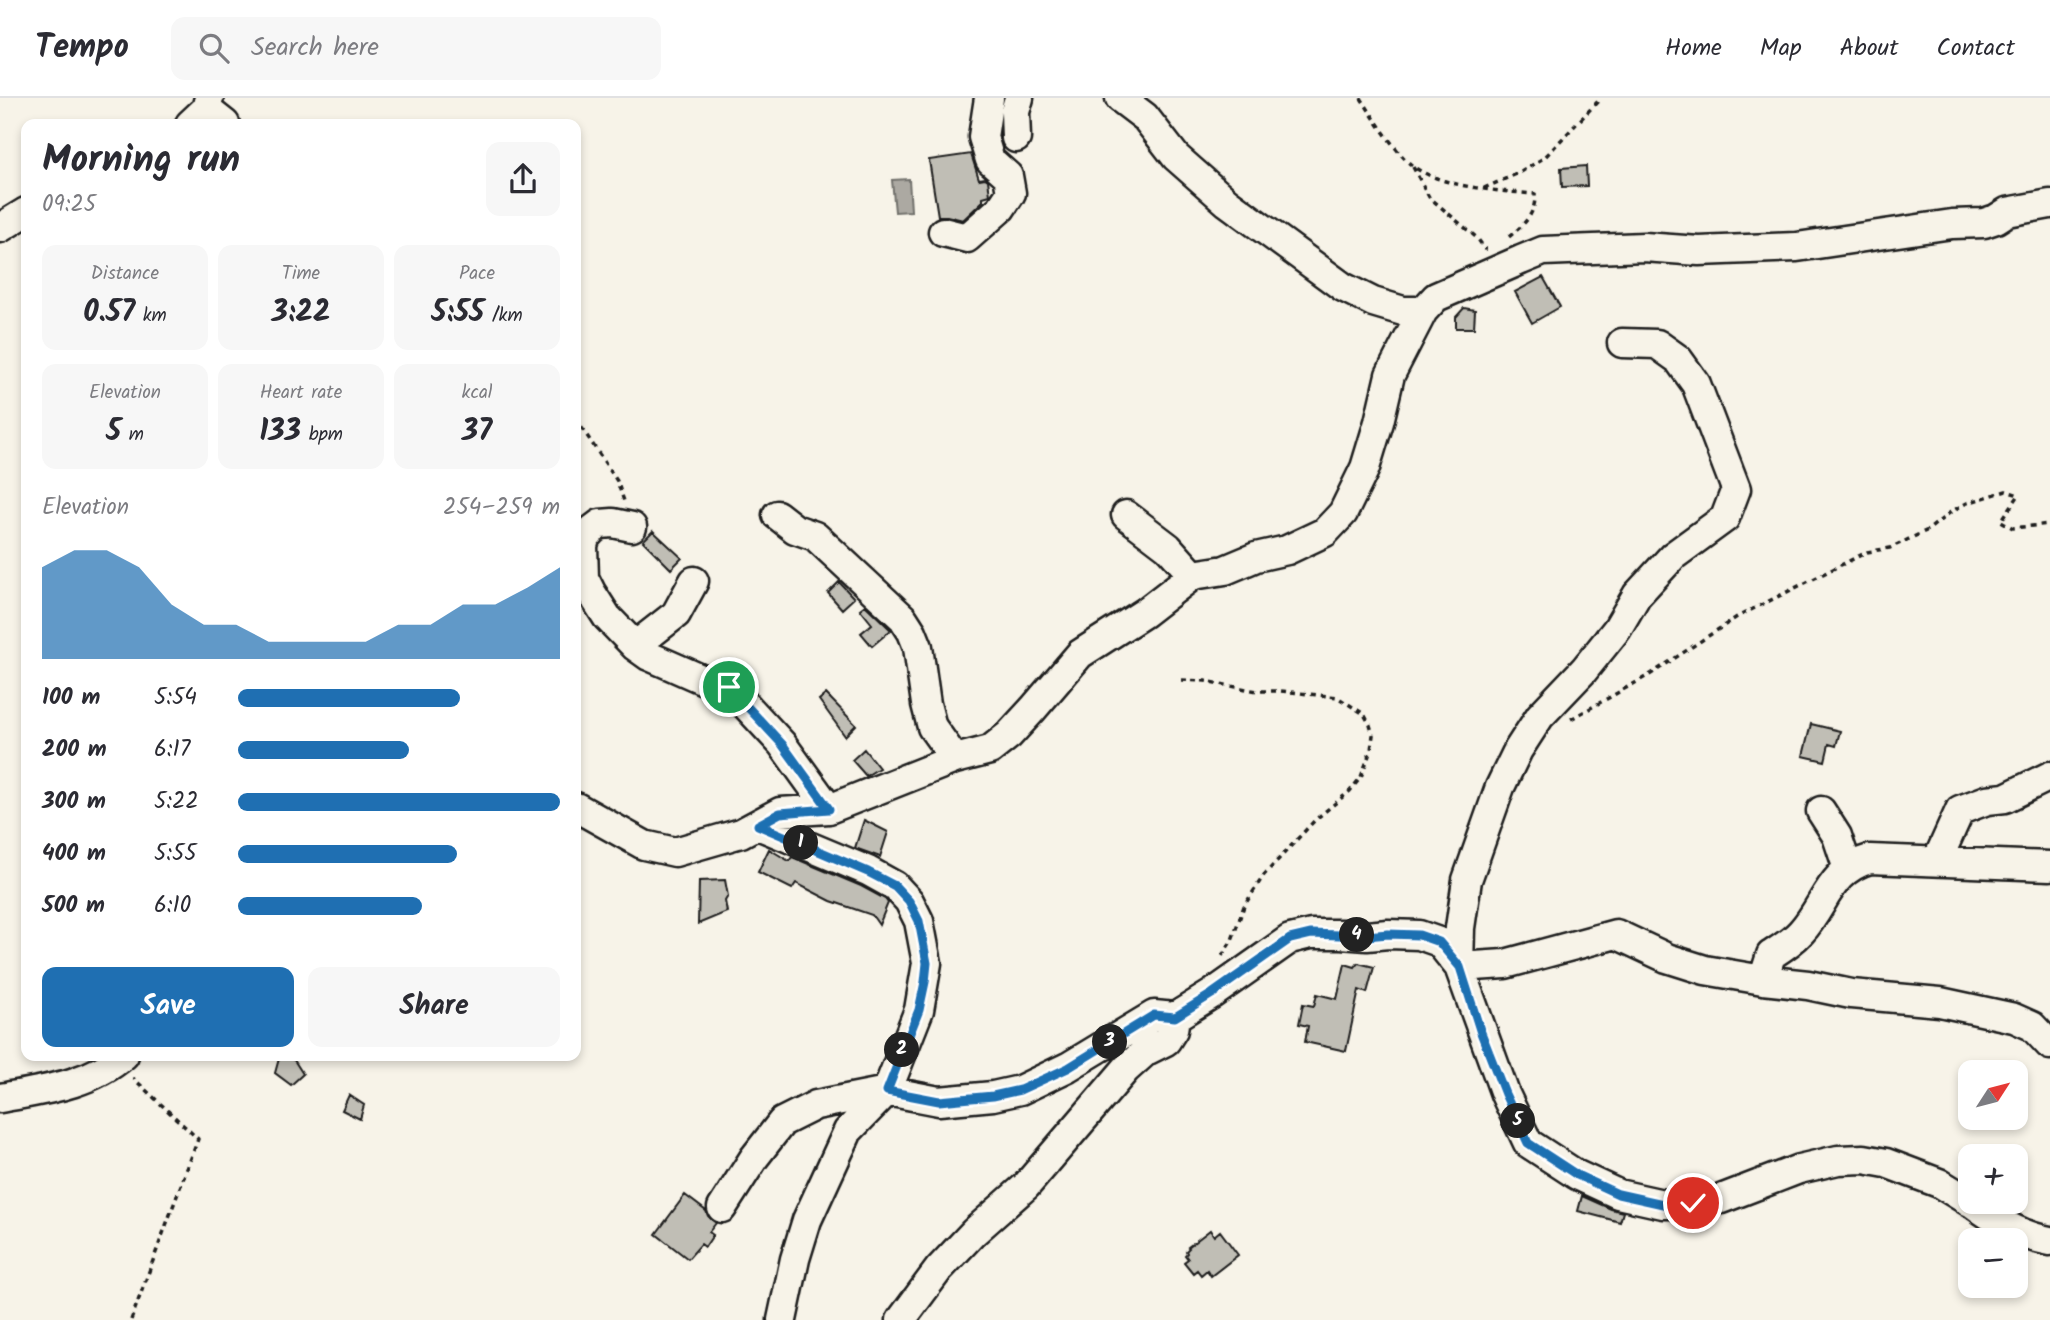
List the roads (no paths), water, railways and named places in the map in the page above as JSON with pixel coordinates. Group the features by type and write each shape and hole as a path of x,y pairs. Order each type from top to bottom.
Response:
{"street":[{"path":"943,232 967,237 1002,208 1011,193 1008,176 990,160 983,137 989,98"},
{"path":"1016,138 1015,112 1019,98"},
{"path":"1120,98 1145,117 1176,157 1227,202 1333,280 1373,302 1403,311 1423,311"},
{"path":"581,810 644,845 675,852 741,833 780,813 829,809 955,759 990,750 1017,726 1080,654 1144,613 1193,575 1225,570 1256,557 1287,550 1325,532 1343,513 1365,468 1390,375 1423,311 1436,297 1543,251 1644,247 1699,251 1797,247 1952,224 1984,223 2007,212 2050,204"},
{"path":"0,228 21,215"},
{"path":"1622,343 1657,344 1678,359 1696,384 1736,489 1726,519 1673,556 1637,595 1617,629 1584,670 1540,716 1518,750 1500,787 1467,880 1460,928 1460,967 1480,1030 1505,1094 1528,1143 1577,1175 1618,1194 1663,1204 1721,1199 1799,1169 1838,1160 1864,1159 1886,1163 1939,1182 1958,1194"},
{"path":"777,515 795,529 815,537 903,618 918,648 932,727 955,759"},
{"path":"1126,515 1168,547 1193,575"},
{"path":"632,527 613,523 600,524 585,538 583,596 649,656 715,685 729,687 782,744 829,809"},
{"path":"635,646 676,614 694,581"},
{"path":"1937,861 1960,810 1987,800 2005,798 2050,776"},
{"path":"1821,811 1837,836 1848,870"},
{"path":"758,825 895,886 909,901 919,921 927,963 919,1010 887,1091 848,1130 807,1220 795,1259 782,1320"},
{"path":"1763,980 1771,955 1790,943 1803,930 1836,879 1858,862 1870,859 2050,866"},
{"path":"722,1208 754,1158 782,1122 816,1105 887,1091 939,1101 993,1096 1020,1090 1068,1068 1154,1015 1175,1017 1290,939 1311,934 1419,935 1439,942 1460,967"},
{"path":"1460,967 1505,964 1616,934 1667,958 1705,970 1851,994 1940,1002 2014,1018 2032,1026 2050,1045"},
{"path":"901,1320 939,1269 974,1231 1026,1186 1126,1069 1146,1051 1166,1041 1173,1030 1175,1017"},
{"path":"0,1098 80,1081 116,1061"},
{"path":"1988,1214 1996,1220 2042,1235"}]}
